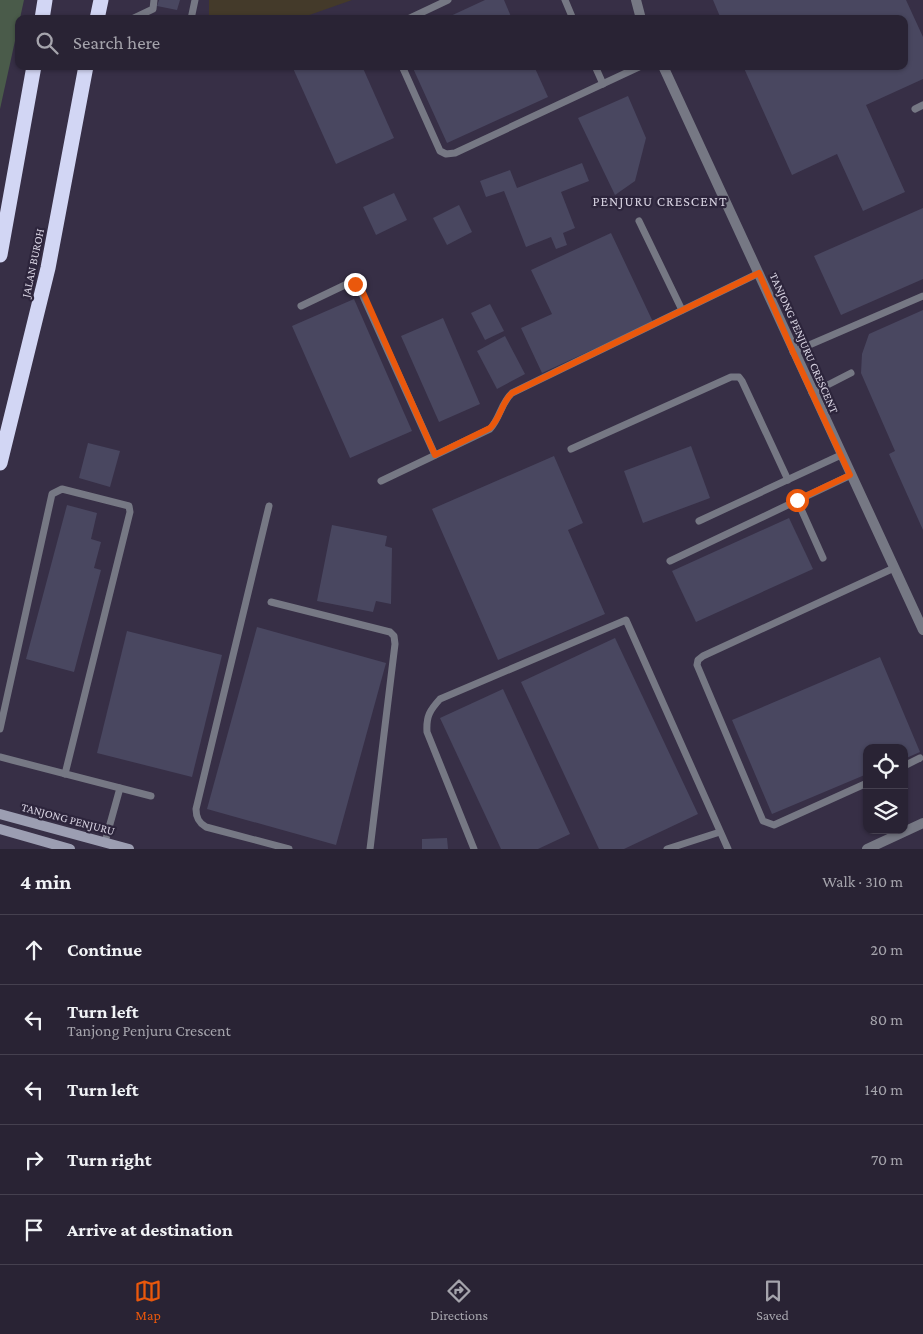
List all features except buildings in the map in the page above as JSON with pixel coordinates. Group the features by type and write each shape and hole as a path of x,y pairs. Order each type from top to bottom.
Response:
{"highway":[{"path":"43,15 45,0"},
{"path":"98,15 101,0"},
{"path":"0,255 33,70"},
{"name":"JALAN BUROH","path":"0,463 48,268 85,70"}],"main road":[{"name":"TANJONG PENJURU","path":"0,814 129,849"},
{"path":"0,829 70,849"}],"street":[{"path":"636,0 640,15"},
{"name":"TANJONG PENJURU CRESCENT","path":"665,70 759,273 793,352 923,630"},
{"path":"866,848 923,823"}],"lane":[{"path":"139,15 152,8 154,0"},
{"path":"192,15 195,0"},
{"path":"416,15 448,0"},
{"path":"565,0 571,15"},
{"path":"404,70 440,151 446,154 455,153 633,70"},
{"path":"597,70 603,84"},
{"path":"915,109 923,105"},
{"path":"639,221 682,310"},
{"path":"381,481 490,428 495,424 506,398 512,393 759,273"},
{"path":"301,306 350,283 358,285 435,455"},
{"path":"793,352 923,296"},
{"path":"812,393 851,373"},
{"path":"571,449 731,377 739,377 788,480"},
{"path":"699,521 841,455"},
{"path":"670,561 850,475"},
{"path":"0,729 52,494 62,489 129,506 130,512 65,774"},
{"path":"797,500 823,558"},
{"path":"269,506 196,809 196,817 200,824 206,827 289,849"},
{"path":"863,785 774,824 763,821 759,816 697,665 698,660 703,656 894,568"},
{"path":"271,602 390,632 394,636 395,644 370,849"},
{"path":"474,849 427,732 427,720 430,709 440,699 626,620 728,849"},
{"path":"0,757 151,796"},
{"path":"908,764 920,758"},
{"path":"105,842 120,788"},
{"path":"667,849 720,832"}],"shaded area":[{"path":"209,0 352,0 309,15 209,15"}],"green space":[{"path":"0,0 24,0 21,15 15,15 15,41 0,109"}],"district":[{"name":"PENJURU CRESCENT","path":"660,201"}],"route":[{"path":"355,284 361,288 435,455 495,424 506,398 512,393 759,273 850,475 797,500"}]}
